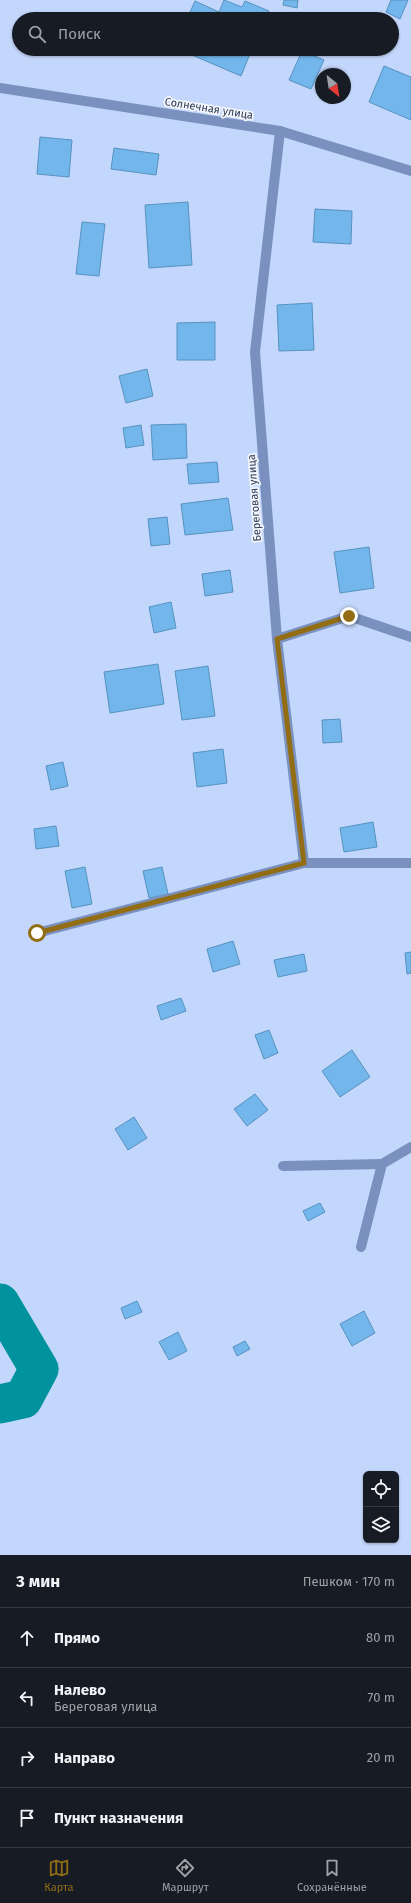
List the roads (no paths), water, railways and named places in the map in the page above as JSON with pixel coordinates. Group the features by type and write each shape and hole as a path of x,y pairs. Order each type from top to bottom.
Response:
{"street":[{"name":"Солнечная улица","path":"0,88 280,131 411,171"},
{"name":"Береговая улица","path":"280,131 255,352 277,639 304,863"},
{"path":"277,639 349,616 411,637"},
{"path":"37,933 304,863 411,863"},
{"path":"283,1166 382,1164 411,1147"},
{"path":"361,1247 382,1164"}],"waterway":[{"path":"0,1303 39,1369 23,1399 0,1404"}]}
